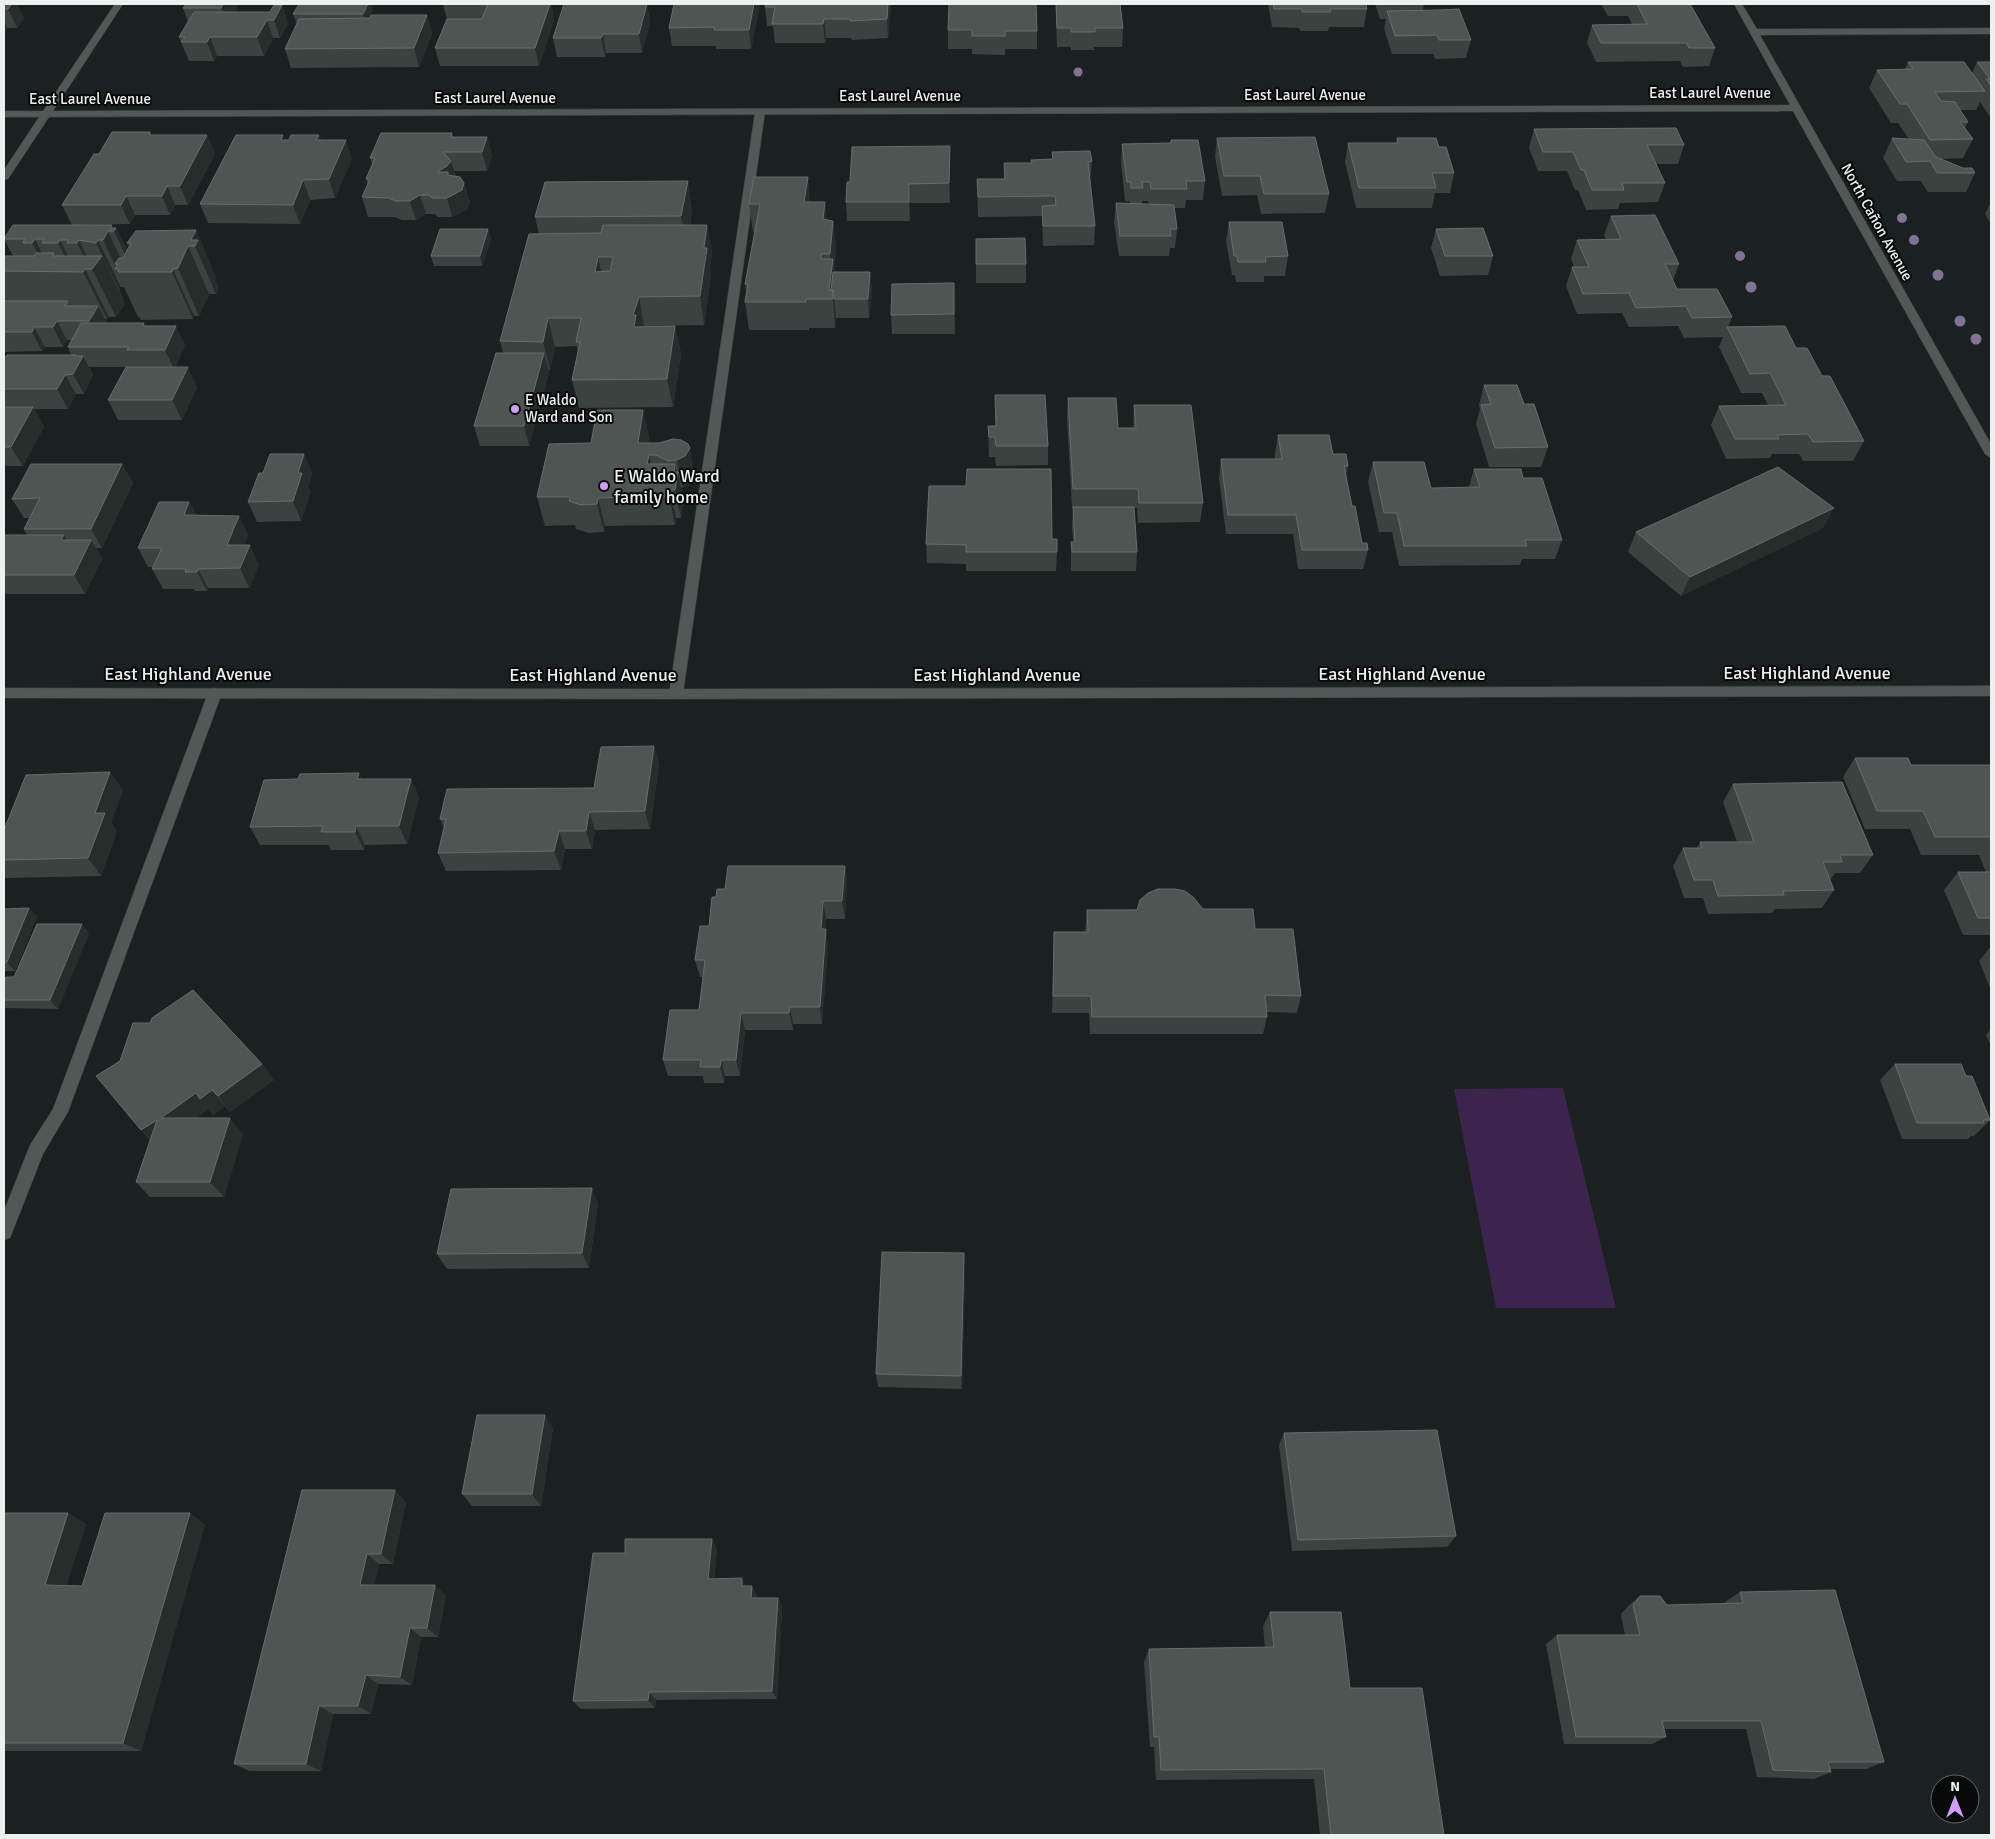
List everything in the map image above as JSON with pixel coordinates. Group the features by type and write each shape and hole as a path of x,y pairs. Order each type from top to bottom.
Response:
{"street":[{"path":"4,177 119,4"},
{"name":"North Cañon Avenue","path":"1738,4 1991,454"},
{"path":"1754,32 1991,31"},
{"name":"East Laurel Avenue","path":"4,114 1796,108"},
{"path":"676,694 760,112"},
{"name":"East Highland Avenue","path":"4,693 676,694 1991,691"},
{"path":"4,1232 36,1150 60,1112 215,693"}],"shaded area":[{"path":"1563,1088 1616,1308 1496,1308 1454,1089"}],"building":[{"path":"4,4 12,4 8,9 4,9"},
{"path":"186,4 223,4 221,8 183,8"},
{"path":"299,4 368,4 363,14 293,14"},
{"path":"488,4 550,4 535,48 435,48 447,19 482,19"},
{"path":"564,4 647,4 639,34 603,34 601,38 553,38"},
{"path":"674,4 754,4 749,30 714,30 714,27 669,28"},
{"path":"766,4 888,4 887,19 850,21 850,19 824,19 823,24 772,24 775,7 765,7"},
{"path":"949,4 1036,4 1037,31 1005,31 1005,36 972,36 972,30 948,30"},
{"path":"1056,4 1120,4 1123,28 1095,28 1095,32 1071,32 1071,28 1057,28"},
{"path":"1273,4 1366,4 1367,9 1330,9 1331,12 1302,12 1302,9 1274,9"},
{"path":"1637,4 1690,4 1715,48 1689,48 1687,43 1601,43 1592,25 1647,24"},
{"path":"274,5 282,5 274,20 267,20 257,37 210,37 207,42 181,42 185,37 179,37 194,12 270,12"},
{"path":"1459,9 1471,40 1439,40 1437,35 1395,36 1387,11 1439,10"},
{"path":"371,15 427,15 414,48 285,49 299,19 370,18"},
{"path":"1908,62 1964,62 1985,91 1935,92 1941,101 1955,102 1968,122 1960,122 1973,139 1930,140 1907,104 1900,104 1877,70 1913,69"},
{"path":"1977,62 1991,62 1991,86 1986,79 1990,79"},
{"path":"1676,128 1684,145 1647,145 1665,183 1622,183 1624,190 1592,190 1584,170 1581,170 1573,152 1543,152 1534,129"},
{"path":"112,132 150,132 149,135 207,135 180,186 167,186 162,196 126,196 121,205 62,205 94,154 99,154"},
{"path":"381,133 452,133 451,137 487,137 482,152 443,152 451,161 437,172 448,172 448,175 460,177 464,183 462,190 447,198 432,198 429,195 420,195 410,201 396,201 388,198 362,197 370,179 366,179 375,158 370,158"},
{"path":"236,135 283,135 281,140 289,140 291,135 319,135 316,140 346,140 329,179 303,180 293,205 200,204"},
{"path":"1315,137 1329,194 1264,194 1260,176 1224,176 1217,138"},
{"path":"1397,138 1436,138 1439,147 1446,147 1454,173 1432,173 1436,188 1359,188 1348,143 1398,143"},
{"path":"1892,138 1924,140 1936,157 1963,168 1972,168 1975,173 1937,173 1930,161 1906,162"},
{"path":"1171,140 1198,140 1205,181 1186,181 1187,189 1151,189 1150,182 1142,182 1143,188 1131,188 1131,182 1127,182 1122,144 1171,143"},
{"path":"950,146 949,183 909,184 909,202 846,202 847,182 850,182 852,147"},
{"path":"1090,151 1092,161 1088,162 1095,226 1043,226 1042,206 1056,205 1055,196 978,197 977,179 1005,179 1004,163 1032,163 1031,160 1053,159 1052,152"},
{"path":"754,177 808,177 804,202 825,202 823,219 833,221 830,254 821,254 821,259 833,259 829,290 833,290 833,299 806,299 806,302 745,302 748,284 745,284 760,204 749,204"},
{"path":"688,181 681,216 535,217 545,182"},
{"path":"1116,203 1174,205 1177,229 1170,229 1171,236 1120,236"},
{"path":"1655,215 1679,264 1665,264 1677,289 1717,289 1732,317 1692,318 1686,306 1636,308 1629,293 1583,294 1572,267 1589,267 1577,240 1621,239 1611,216"},
{"path":"1229,222 1282,222 1288,256 1265,257 1266,262 1238,262 1237,256 1234,256"},
{"path":"13,225 112,225 110,228 116,228 114,231 108,231 103,240 98,240 96,243 79,240 77,243 67,243 69,240 60,240 58,243 42,243 44,239 35,239 32,243 23,243 25,239 4,239"},
{"path":"603,225 707,225 704,248 707,248 700,296 639,297 633,315 636,315 634,327 675,326 667,379 572,380 580,342 576,342 581,318 548,318 543,342 500,341 529,234 601,233","holes":["598,257 613,257 610,271 595,272"]},
{"path":"1483,228 1493,256 1445,256 1436,229"},
{"path":"440,229 488,229 480,256 431,256"},
{"path":"196,230 191,240 198,240 195,246 188,246 178,268 173,269 172,272 118,272 119,269 115,269 118,264 115,264 119,258 123,258 131,243 127,243 136,231"},
{"path":"1025,238 1026,264 976,264 976,239"},
{"path":"36,253 54,253 53,256 102,256 92,269 85,269 83,272 4,271 4,256 34,256"},
{"path":"833,272 870,272 868,299 834,299 833,290 831,290"},
{"path":"954,283 954,314 891,315 892,284"},
{"path":"4,301 68,301 65,306 98,306 89,321 57,321 53,327 34,327 32,332 4,332"},
{"path":"81,323 144,323 143,326 176,326 165,350 127,350 129,347 68,347"},
{"path":"1785,326 1796,348 1807,348 1822,376 1830,376 1864,441 1813,442 1808,434 1777,435 1779,439 1735,439 1719,406 1786,405 1770,373 1750,374 1727,327"},
{"path":"496,353 544,353 524,426 474,426"},
{"path":"7,355 83,356 73,374 65,375 57,389 4,389 4,357"},
{"path":"126,367 188,367 172,400 108,400"},
{"path":"1484,385 1517,385 1524,404 1534,404 1548,447 1495,448 1481,405 1491,404"},
{"path":"995,395 1045,395 1048,446 996,446 995,437 989,437 988,426 996,426"},
{"path":"1068,398 1116,398 1118,428 1136,428 1134,405 1191,405 1203,503 1139,503 1138,489 1073,489"},
{"path":"4,407 33,407 11,447 4,447"},
{"path":"597,410 643,410 638,443 659,443 673,439 681,440 688,444 690,448 685,456 677,460 668,461 656,455 649,455 647,464 675,464 674,472 678,472 675,490 670,490 669,496 598,498 597,504 581,505 569,501 570,497 537,497 549,444 591,443"},
{"path":"1278,435 1329,435 1333,454 1346,454 1348,466 1344,466 1352,506 1355,506 1362,543 1367,543 1368,550 1302,550 1296,515 1228,515 1221,459 1282,459"},
{"path":"270,454 304,454 298,473 302,473 293,501 248,502 259,473 263,473"},
{"path":"1373,462 1424,462 1431,488 1480,487 1474,469 1521,469 1523,478 1542,478 1562,540 1525,540 1527,546 1404,546 1397,513 1384,513"},
{"path":"31,464 122,464 91,529 24,529 40,498 12,499"},
{"path":"1778,467 1834,508 1690,577 1636,532"},
{"path":"967,469 1051,469 1052,539 1057,539 1057,552 966,552 966,545 926,544 929,486 966,486"},
{"path":"159,502 189,502 184,515 239,516 227,545 250,545 240,568 198,569 197,572 185,572 186,569 152,569 162,548 138,548"},
{"path":"1073,507 1134,507 1137,552 1072,552 1071,542 1075,542"},
{"path":"4,535 64,535 61,540 91,540 74,575 4,575"},
{"path":"654,746 645,811 589,812 586,831 559,831 554,851 438,853 446,819 440,819 447,789 594,788 601,747"},
{"path":"1855,758 1908,758 1911,765 1991,765 1991,837 1935,837 1923,811 1877,811"},
{"path":"110,772 95,813 105,813 88,858 4,860 4,830 26,775"},
{"path":"359,773 357,779 411,779 399,826 356,826 355,832 321,832 323,826 250,827 264,780 298,779 300,774"},
{"path":"1842,782 1873,855 1840,855 1842,862 1823,862 1834,890 1783,891 1784,895 1718,896 1713,880 1694,880 1683,848 1702,848 1700,842 1754,842 1733,784"},
{"path":"728,866 845,866 842,901 823,901 821,929 826,929 820,1007 790,1007 789,1013 741,1013 736,1060 721,1060 720,1067 700,1067 701,1060 663,1060 670,1010 699,1010 705,960 695,960 700,926 709,926 712,897 716,897 717,889 725,889"},
{"path":"1958,872 1991,872 1991,918 1978,918"},
{"path":"1158,889 1185,891 1203,909 1253,909 1255,929 1293,929 1301,996 1265,995 1267,1017 1092,1017 1091,996 1053,996 1054,932 1088,932 1087,910 1137,910 1140,900 1148,893"},
{"path":"29,908 7,962 4,962 4,909"},
{"path":"37,924 82,924 50,1000 4,1000 6,977 14,977"},
{"path":"193,990 262,1064 218,1096 212,1090 200,1099 196,1093 161,1118 230,1118 210,1182 136,1182 157,1120 141,1130 96,1076 120,1061 133,1023 150,1023 152,1018"},
{"path":"1895,1064 1961,1064 1966,1076 1972,1076 1990,1120 1983,1120 1984,1123 1917,1123"},
{"path":"592,1188 582,1253 437,1254 451,1189"},
{"path":"882,1252 964,1253 961,1376 876,1374"},
{"path":"477,1415 545,1415 532,1494 462,1494"},
{"path":"1437,1430 1456,1536 1298,1540 1284,1433"},
{"path":"302,1490 395,1490 381,1554 367,1554 360,1585 435,1585 427,1628 410,1628 400,1677 366,1675 358,1706 319,1706 306,1764 234,1764"},
{"path":"4,1513 68,1513 45,1585 82,1586 105,1513 190,1513 123,1743 4,1743"},
{"path":"625,1539 712,1539 708,1579 742,1578 742,1586 752,1586 751,1598 778,1598 772,1691 649,1692 648,1700 573,1701 593,1553 625,1553"},
{"path":"1835,1590 1884,1762 1828,1762 1831,1772 1773,1770 1761,1721 1662,1721 1666,1737 1576,1737 1557,1635 1640,1635 1633,1605 1640,1596 1660,1596 1667,1605 1743,1603 1740,1592"},
{"path":"1270,1612 1341,1612 1350,1688 1422,1688 1444,1835 1331,1835 1324,1769 1161,1770 1159,1737 1154,1737 1149,1649 1274,1647"}],"place":[{"name":"E Waldo Ward and Son","path":"515,409"},
{"name":"E Waldo Ward family home","path":"604,486"}]}
